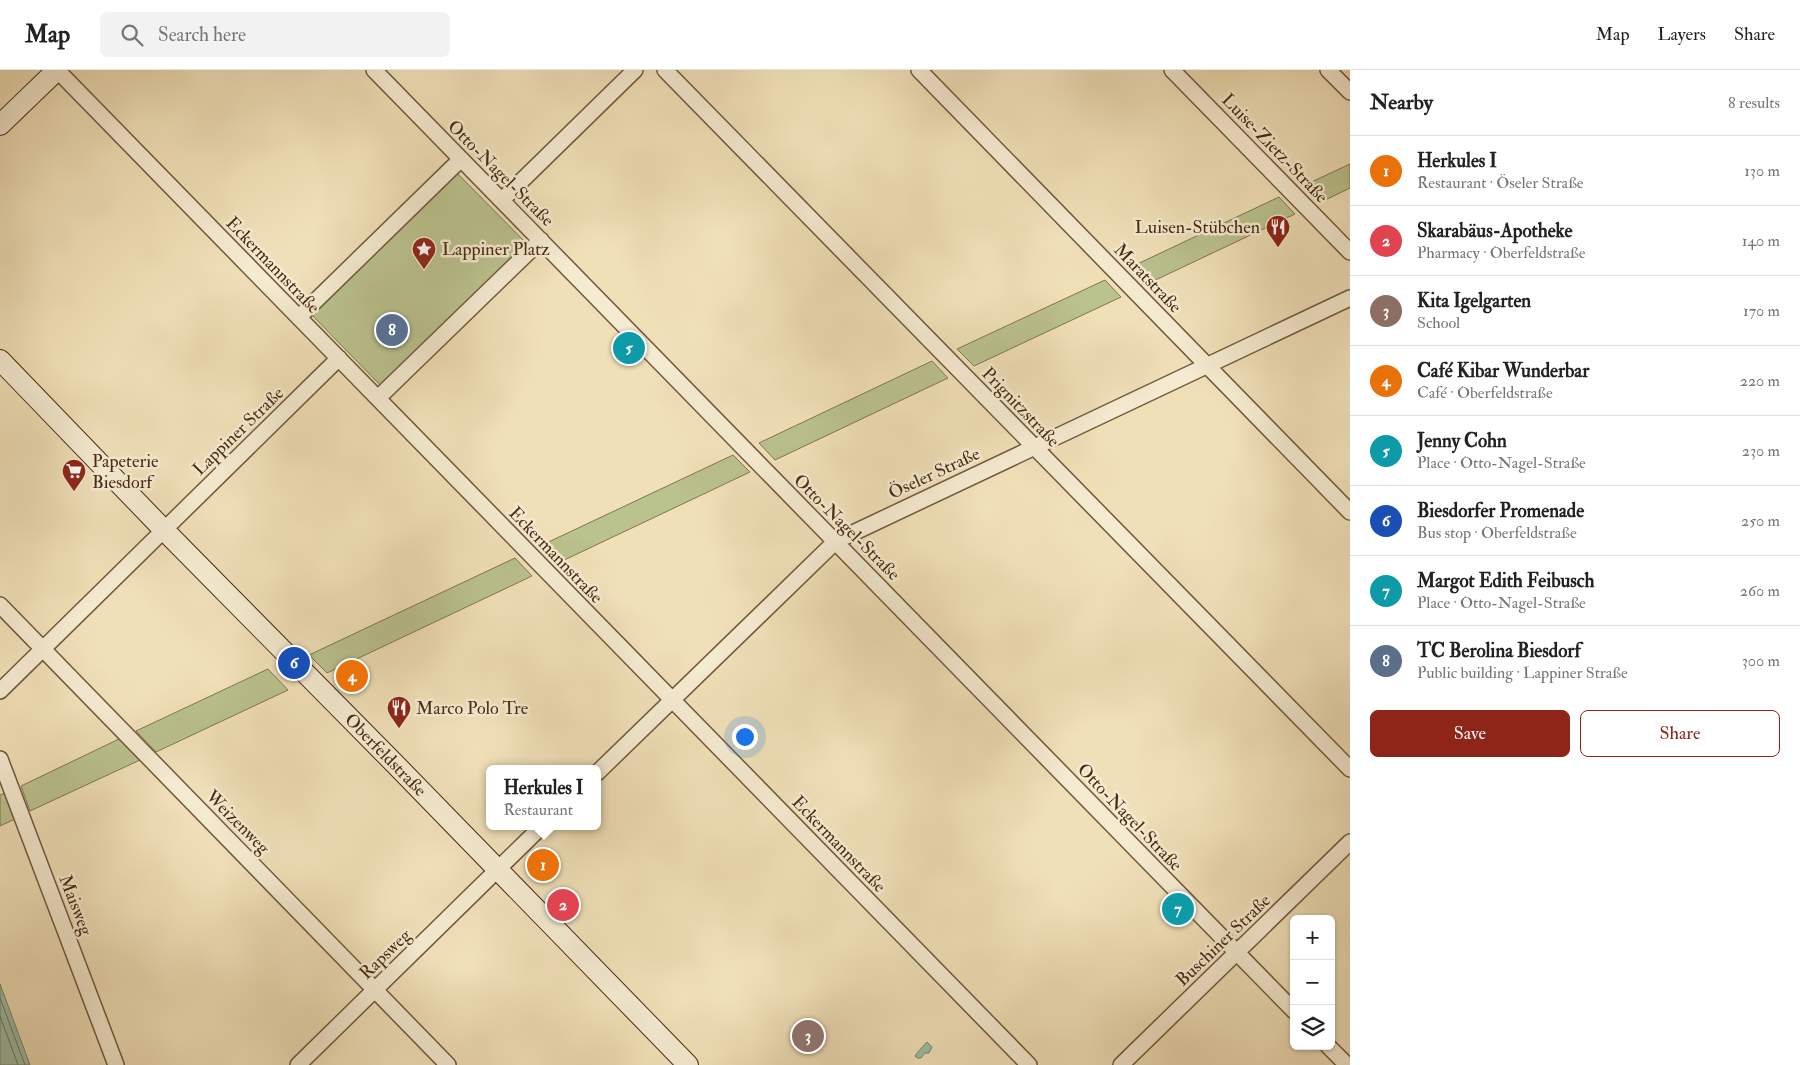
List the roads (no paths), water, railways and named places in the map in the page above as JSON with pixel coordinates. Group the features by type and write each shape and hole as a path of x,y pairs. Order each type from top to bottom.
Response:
{"street":[{"path":"0,125 57,70"},
{"name":"Eckermannstraße","path":"57,70 1029,1065"},
{"name":"Otto-Nagel-Straße","path":"374,70 1290,1007"},
{"path":"502,200 635,70"},
{"name":"Prignitzstraße","path":"665,70 1350,769"},
{"name":"Maratstraße","path":"919,70 1350,512"},
{"name":"Luise-Zietz-Straße","path":"1172,70 1350,252"},
{"path":"1328,70 1350,92"},
{"path":"298,317 460,159"},
{"path":"378,398 541,240"},
{"name":"Öseler Straße","path":"601,769 836,541 1206,364 1350,298"},
{"name":"Lappiner Straße","path":"164,530 339,358"},
{"name":"Oberfeldstraße","path":"0,360 688,1065"},
{"path":"0,691 164,530"},
{"name":"Weizenweg","path":"0,605 448,1065"},
{"name":"Maisweg","path":"0,759 116,1065"},
{"path":"497,870 538,830"},
{"name":"Buschiner Straße","path":"1121,1065 1350,842"},
{"name":"Rapsweg","path":"298,1065 497,870"},
{"path":"1332,1050 1347,1065"}],"water":[{"path":"0,984 30,1065 0,1065"},
{"path":"927,1042 932,1047 929,1053 925,1053 921,1058 917,1058 915,1056"}],"place":[{"name":"Luisen-Stübchen","path":"1278,248"},
{"name":"Lappiner Platz","path":"424,270"},
{"name":"TC Berolina Biesdorf","path":"392,330"},
{"name":"Jenny Cohn","path":"629,348"},
{"name":"Papeterie Biesdorf","path":"74,492"},
{"name":"Biesdorfer Promenade","path":"294,663"},
{"name":"Café Kibar Wunderbar","path":"352,676"},
{"name":"Marco Polo Tre","path":"399,729"},
{"name":"Herkules I","path":"543,865"},
{"name":"Skarabäus-Apotheke","path":"563,905"},
{"name":"Margot Edith Feibusch","path":"1178,909"},
{"name":"Kita Igelgarten","path":"808,1036"}]}
